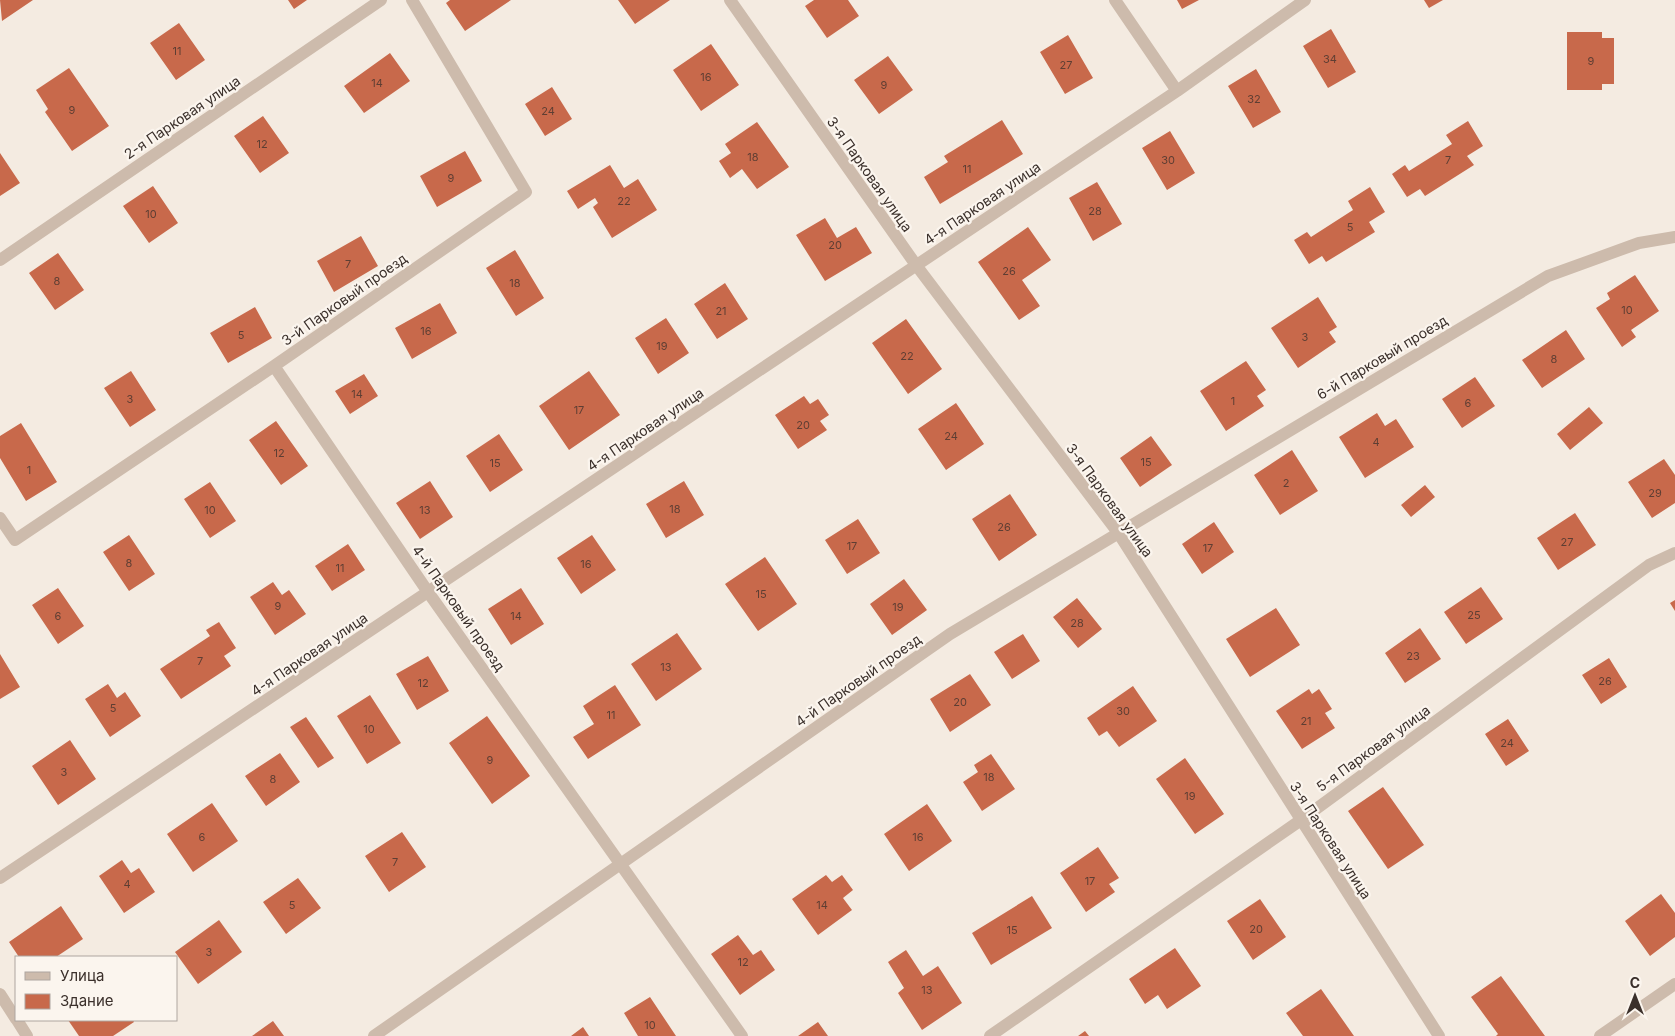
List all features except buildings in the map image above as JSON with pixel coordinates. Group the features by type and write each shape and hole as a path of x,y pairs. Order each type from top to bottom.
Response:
{"street":[{"name":"2-я Парковая улица","path":"0,260 381,0"},
{"name":"3-й Парковый проезд","path":"0,518 16,540 274,366 526,192 412,0"},
{"name":"3-я Парковая улица","path":"730,0 916,265 1119,534 1439,1036"},
{"path":"1115,0 1177,91"},
{"name":"4-я Парковая улица","path":"0,878 1177,91 1305,0"},
{"name":"6-й Парковый проезд","path":"1119,534 1244,456 1548,276 1639,243 1675,236"},
{"name":"4-й Парковый проезд","path":"274,366 428,592 623,864 742,1036"},
{"name":"4-й Парковый проезд","path":"374,1036 950,634 1119,534"},
{"name":"5-я Парковая улица","path":"990,1036 1301,820 1648,565 1675,552"},
{"path":"1600,1036 1675,984"},
{"path":"0,994 15,1017"},
{"path":"17,1021 27,1036"}]}
